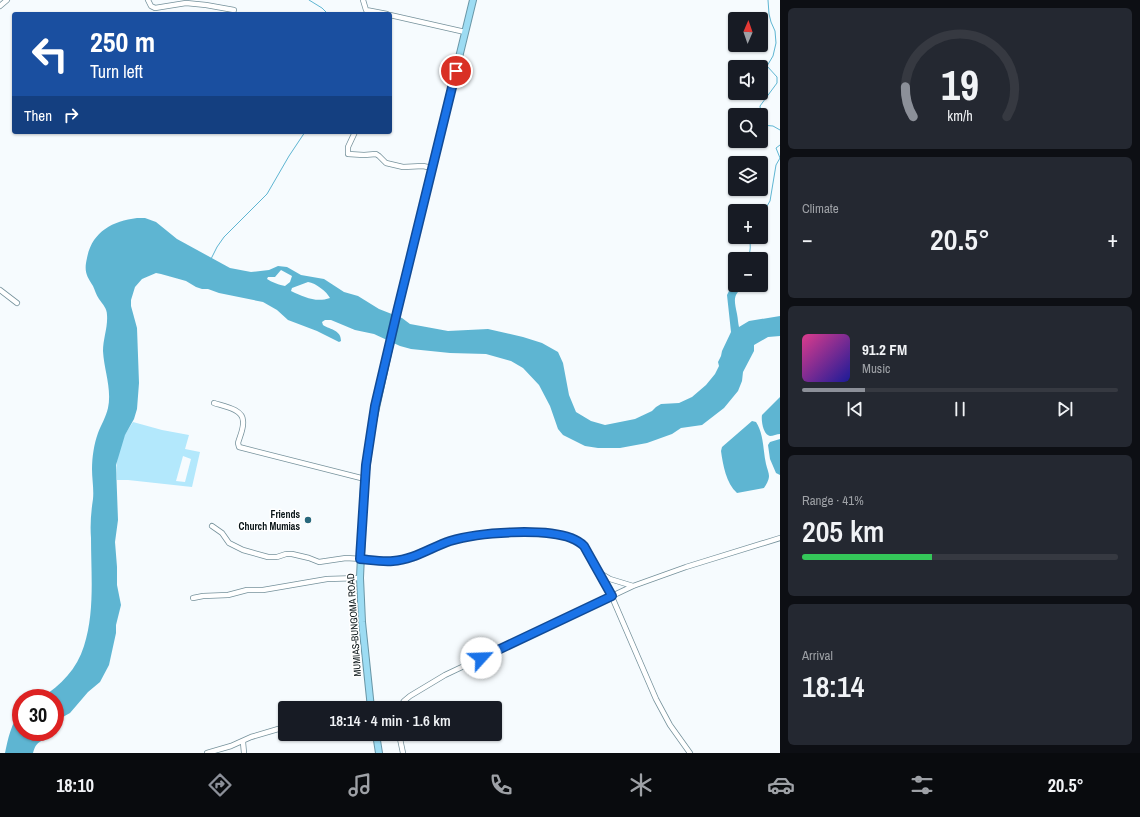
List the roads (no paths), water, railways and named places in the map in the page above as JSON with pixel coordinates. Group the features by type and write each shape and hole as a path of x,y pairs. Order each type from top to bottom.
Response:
{"highway":[{"name":"MUMIAS-BUNGOMA ROAD","path":"369,701 362,622 360,559 365,479 371,431 388,350 473,0"},
{"path":"377,741 379,753"}],"street":[{"path":"0,6 7,0"},
{"path":"148,0 151,6 155,8 186,3 234,10"},
{"path":"363,0 366,12"},
{"path":"392,15 465,32"},
{"path":"354,134 347,150 348,154 376,154 386,163 403,167 426,166 432,168"},
{"path":"0,290 17,303"},
{"path":"214,403 232,409 242,415 244,419 238,443 240,447 365,479"},
{"path":"212,526 220,531 229,543 234,546 263,556 276,557 288,554 309,558 319,562 334,561 342,558 394,561 411,557 460,538 496,534 558,534 578,541 584,546 612,596 656,699 670,725 690,753"},
{"path":"404,701 431,682 633,586 686,567 780,538"},
{"path":"599,572 610,579 633,586"},
{"path":"193,598 228,595 247,590 263,590 327,579 360,578"},
{"path":"207,753 278,729"},
{"path":"400,741 403,753"},
{"path":"243,742 244,753"}],"waterway":[{"path":"309,0 326,12"},
{"path":"760,108 760,106 777,83 777,77 767,66 773,56 776,43 775,31 769,14 768,0"},
{"path":"768,126 773,126 780,130"},
{"path":"211,259 224,237 267,194 304,134"},
{"path":"768,204 770,201 776,165 780,158 776,148 780,145"},
{"path":"750,244 750,252"}],"place":[{"name":"Friends Church Mumias","path":"308,520"}]}
